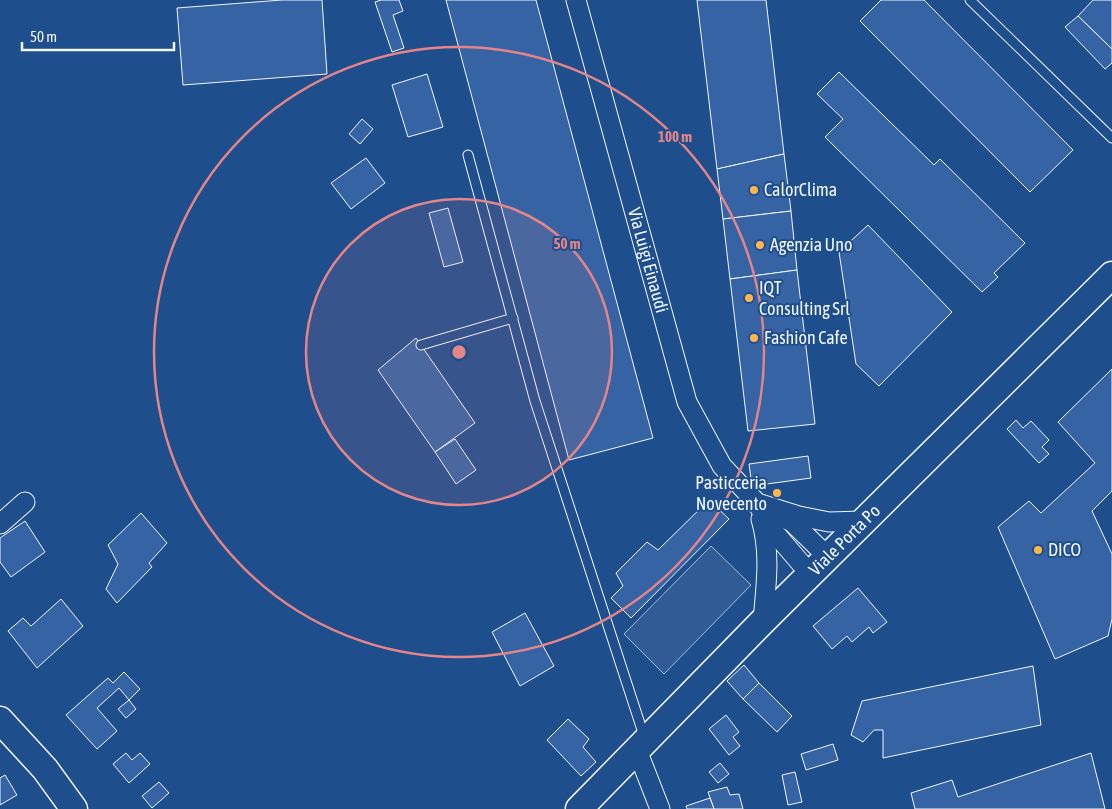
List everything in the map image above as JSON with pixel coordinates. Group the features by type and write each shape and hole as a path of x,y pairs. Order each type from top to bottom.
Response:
{"main road":[{"name":"Viale Porta Po","path":"579,809 763,621 1112,275"},
{"path":"0,720 45,769 74,809"}],"street":[{"name":"Via Luigi Einaudi","path":"576,0 687,402 722,466 757,503 774,532 819,566"},
{"path":"0,524 25,502"},
{"name":"Via Luigi Einaudi","path":"757,503 799,516 829,522 863,521"},
{"name":"Via Luigi Einaudi","path":"757,503 792,522 819,566"},
{"name":"Via Luigi Einaudi","path":"757,503 766,534 768,560 763,621"},
{"path":"642,746 660,809"}],"lane":[{"path":"970,0 1112,138"},
{"path":"468,156 535,401 642,746"},
{"path":"421,345 512,318"}],"shaded area":[{"path":"711,546 751,585 664,674 624,634"}],"building":[{"path":"282,0 322,0 327,74 183,85 177,8"},
{"path":"399,0 403,11 393,15 404,48 392,52 375,2"},
{"path":"446,0 536,0 653,438 569,460"},
{"path":"697,0 766,0 784,154 717,169"},
{"path":"881,0 924,0 1073,150 1030,192 860,21"},
{"path":"1093,0 1112,0 1112,49 1078,16"},
{"path":"1078,16 1112,49 1112,63 1105,69 1065,27"},
{"path":"839,72 934,165 940,159 1025,243 994,273 998,277 982,292 825,137 843,119 817,94"},
{"path":"427,74 443,127 408,137 392,85"},
{"path":"362,119 373,129 360,144 349,134"},
{"name":"CalorClima","path":"784,154 791,211 723,219 717,169"},
{"path":"366,158 385,183 351,209 331,183"},
{"path":"448,208 463,262 444,267 429,213"},
{"name":"Agenzia Uno","path":"791,211 797,270 730,279 723,219"},
{"path":"868,225 952,312 879,386 856,364 839,252"},
{"path":"797,270 815,424 748,431 730,279"},
{"path":"416,338 475,423 435,452 378,370"},
{"path":"1112,369 1112,491 1092,511 1112,554 1112,619 1108,636 1055,659 998,527 1029,501 1041,513 1095,463 1058,422"},
{"path":"1016,420 1023,428 1031,421 1049,440 1042,447 1049,454 1039,463 1007,429"},
{"path":"455,439 476,470 456,484 435,452"},
{"path":"808,456 811,478 752,486 749,464"},
{"path":"709,500 729,519 631,618 611,598 623,586 616,573 647,542 658,550"},
{"path":"141,513 167,543 149,563 152,567 117,603 106,589 118,564 108,545"},
{"path":"25,521 45,552 11,577 0,562 0,538"},
{"path":"858,588 887,622 873,633 869,627 852,642 847,636 832,649 813,626"},
{"path":"61,599 83,626 37,668 8,631 23,618 31,626"},
{"path":"525,613 554,666 520,686 492,632"},
{"path":"744,665 759,683 743,699 727,681"},
{"path":"1033,666 1041,725 883,758 883,730 874,730 863,742 851,735 862,701"},
{"path":"124,672 140,689 129,700 119,688 97,708 117,731 97,749 66,715 108,678 113,683"},
{"path":"759,683 792,716 777,732 743,699"},
{"path":"129,700 136,709 126,718 118,709"},
{"path":"726,715 739,732 733,737 740,746 729,755 709,729"},
{"path":"568,719 589,739 583,747 596,762 581,776 547,740"},
{"path":"833,744 838,760 806,770 801,754"},
{"path":"126,753 132,760 140,753 150,764 129,783 113,764"},
{"path":"1091,753 1105,809 915,809 911,793 952,780 958,797"},
{"path":"720,763 729,774 718,783 709,772"},
{"path":"795,772 802,802 788,805 782,775"},
{"path":"5,775 17,795 0,805 0,778"},
{"path":"159,782 169,793 152,808 142,796"},
{"path":"727,787 730,795 739,794 743,809 714,809 708,792"},
{"path":"710,798 714,809 687,809 686,806"}],"place":[{"name":"CalorClima","path":"754,190"},
{"name":"Agenzia Uno","path":"760,245"},
{"name":"IQT Consulting Srl","path":"749,298"},
{"name":"Fashion Cafe","path":"754,338"},
{"name":"Pasticceria Novecento","path":"777,493"},
{"name":"DICO","path":"1038,550"}]}
